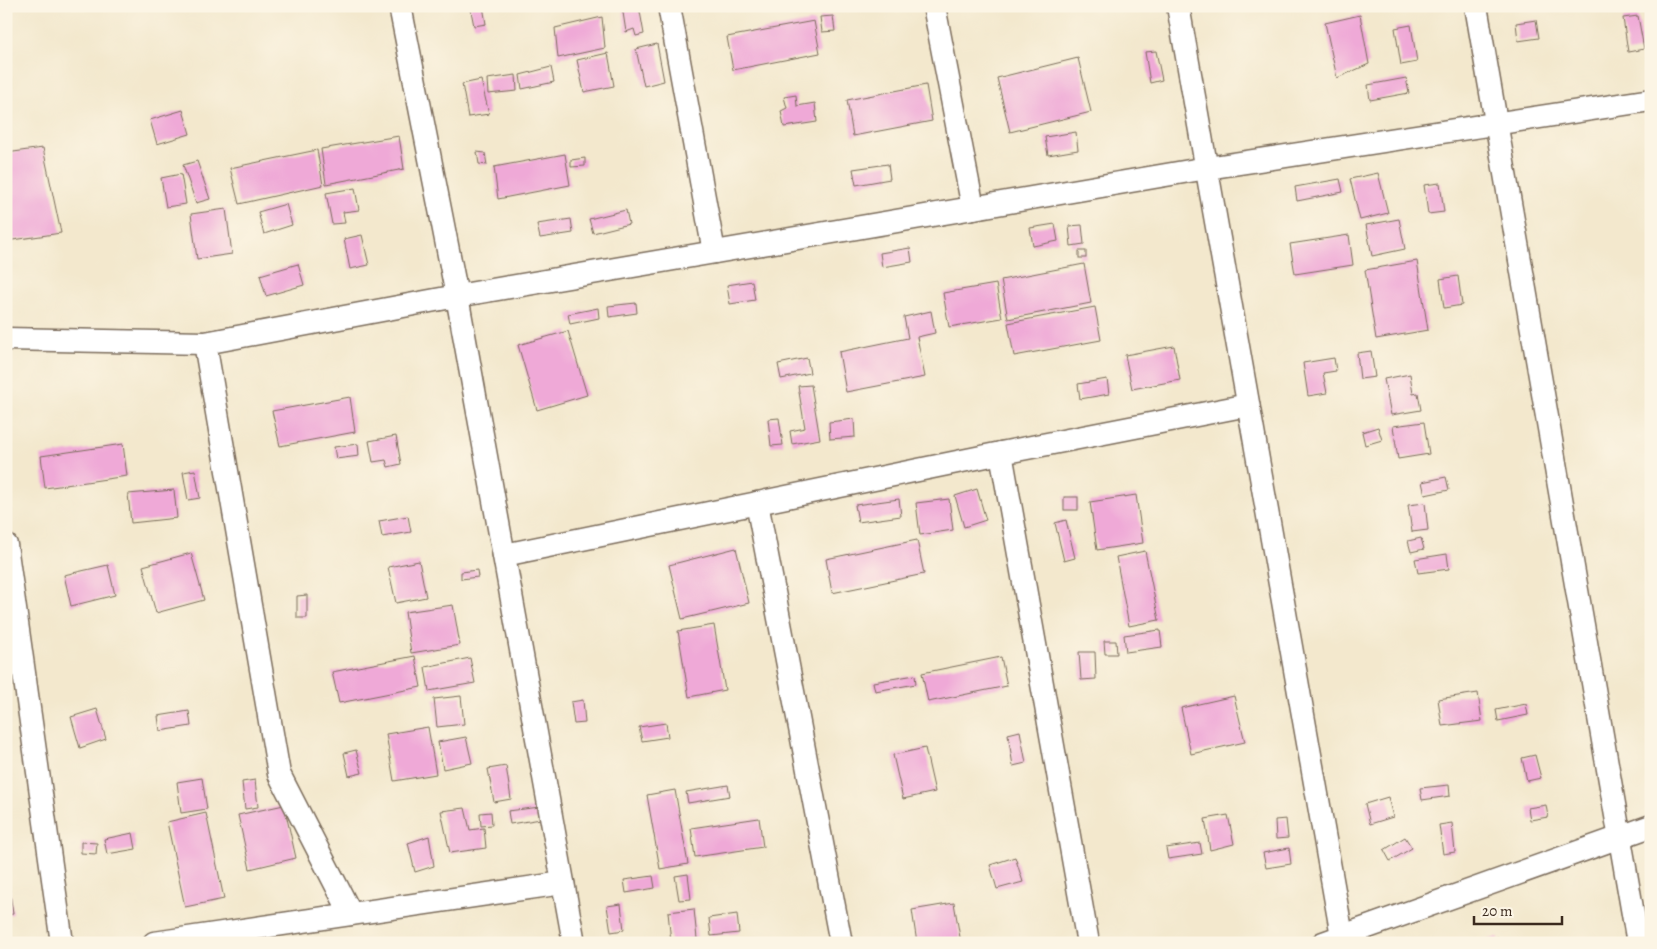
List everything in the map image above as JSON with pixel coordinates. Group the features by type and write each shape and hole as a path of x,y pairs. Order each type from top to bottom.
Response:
{"street":[{"path":"400,6 457,296 574,943"},
{"path":"669,6 714,252"},
{"path":"934,6 973,208"},
{"path":"1178,6 1248,405 1332,939 1651,826"},
{"path":"1476,6 1638,943"},
{"path":"6,338 205,343 457,296 1207,168 1651,100"},
{"path":"205,343 279,774 351,914"},
{"path":"504,555 1002,453 1248,405"},
{"path":"1002,453 1088,943"},
{"path":"758,503 841,943"},
{"path":"6,545 62,943"},
{"path":"154,943 563,883"}],"building":[{"path":"470,6 483,6 486,24 474,26"},
{"path":"622,6 639,6 644,34 636,36 634,29 626,32"},
{"path":"1360,15 1369,64 1337,78 1325,23"},
{"path":"833,16 835,31 822,32 820,17"},
{"path":"1638,16 1644,49 1628,52 1623,18"},
{"path":"602,17 605,48 558,58 555,28"},
{"path":"1536,20 1539,38 1518,41 1516,23"},
{"path":"814,21 820,53 733,70 727,37"},
{"path":"1411,25 1417,62 1401,65 1395,28"},
{"path":"657,44 664,81 644,86 636,49"},
{"path":"1156,51 1162,80 1150,83 1145,52"},
{"path":"608,53 614,86 584,92 577,60"},
{"path":"1078,58 1091,112 1010,132 997,78"},
{"path":"551,67 554,82 522,89 520,75"},
{"path":"516,75 517,91 488,94 487,79"},
{"path":"1406,78 1409,93 1370,100 1368,85"},
{"path":"481,80 489,114 468,117 462,84"},
{"path":"926,85 932,121 853,136 847,100"},
{"path":"796,95 797,106 815,103 817,122 784,127 781,111 787,108 784,97"},
{"path":"183,110 190,134 157,144 150,120"},
{"path":"1076,132 1078,150 1048,155 1045,137"},
{"path":"399,136 404,169 326,184 321,149"},
{"path":"43,148 61,233 6,241 6,153"},
{"path":"317,150 323,185 239,204 230,168"},
{"path":"477,152 485,153 487,165 479,164"},
{"path":"565,154 570,185 498,199 494,167"},
{"path":"585,158 585,166 571,167 571,160"},
{"path":"197,161 210,199 196,203 183,165"},
{"path":"888,164 890,179 856,185 853,169"},
{"path":"1378,173 1388,213 1360,220 1350,179"},
{"path":"181,174 186,204 166,207 161,178"},
{"path":"1340,179 1343,192 1297,201 1295,187"},
{"path":"1440,183 1444,212 1428,214 1424,185"},
{"path":"355,188 359,210 343,212 345,223 332,224 326,193"},
{"path":"286,204 292,225 264,234 258,212"},
{"path":"226,209 232,254 197,259 191,214"},
{"path":"626,210 629,224 593,233 589,219"},
{"path":"571,219 573,233 540,238 537,224"},
{"path":"1399,219 1405,249 1372,256 1366,225"},
{"path":"1055,224 1058,241 1033,246 1030,228"},
{"path":"1082,225 1084,244 1071,246 1069,226"},
{"path":"362,235 369,265 350,269 344,239"},
{"path":"1349,235 1353,265 1295,274 1290,244"},
{"path":"910,248 912,262 882,267 880,253"},
{"path":"1079,251 1086,251 1086,258 1079,258"},
{"path":"1417,261 1428,330 1376,339 1365,270"},
{"path":"298,264 304,285 266,296 260,275"},
{"path":"1084,264 1091,303 1008,319 1001,280"},
{"path":"1458,276 1462,305 1444,308 1440,279"},
{"path":"752,281 755,300 730,304 727,285"},
{"path":"996,284 1002,318 949,327 943,293"},
{"path":"636,303 637,313 609,317 608,306"},
{"path":"1095,307 1101,340 1014,356 1008,323"},
{"path":"598,308 599,318 570,324 568,314"},
{"path":"931,311 935,333 917,337 925,377 846,392 839,352 908,338 904,317"},
{"path":"568,331 587,395 537,410 518,345"},
{"path":"1174,346 1180,380 1132,389 1125,355"},
{"path":"1371,351 1375,377 1360,379 1357,353"},
{"path":"807,358 810,373 781,379 778,364"},
{"path":"1334,358 1336,371 1323,373 1327,393 1308,396 1303,363"},
{"path":"1410,374 1413,394 1418,393 1421,410 1391,415 1384,379"},
{"path":"1107,379 1109,394 1080,399 1078,384"},
{"path":"811,385 820,439 792,444 790,431 805,428 798,386"},
{"path":"350,397 355,432 280,446 272,411"},
{"path":"779,418 783,445 771,446 768,419"},
{"path":"854,419 855,437 830,439 829,422"},
{"path":"1424,422 1429,454 1398,459 1393,426"},
{"path":"1378,427 1382,440 1365,445 1362,432"},
{"path":"396,436 401,464 388,467 386,460 373,462 369,441"},
{"path":"123,444 127,476 45,488 41,456"},
{"path":"358,444 359,456 336,459 334,447"},
{"path":"195,470 200,498 188,500 183,472"},
{"path":"1446,477 1449,490 1425,495 1422,482"},
{"path":"977,489 986,520 964,527 955,496"},
{"path":"174,490 177,518 131,523 128,494"},
{"path":"1136,495 1143,543 1097,550 1090,502"},
{"path":"1064,497 1078,497 1078,510 1064,510"},
{"path":"899,499 901,516 858,522 855,505"},
{"path":"949,499 953,530 920,535 916,503"},
{"path":"1425,503 1428,530 1412,532 1408,505"},
{"path":"408,516 411,532 382,537 379,521"},
{"path":"1066,520 1075,558 1064,561 1055,523"},
{"path":"1421,538 1424,549 1411,552 1408,541"},
{"path":"917,540 924,574 832,593 826,559"},
{"path":"736,548 749,603 682,619 669,565"},
{"path":"1145,551 1159,620 1129,626 1116,557"},
{"path":"191,553 204,600 156,613 143,566"},
{"path":"1447,554 1449,569 1418,573 1415,559"},
{"path":"419,561 426,597 396,603 388,567"},
{"path":"108,565 115,595 71,606 64,575"},
{"path":"477,570 478,577 461,579 461,572"},
{"path":"307,595 307,618 297,618 297,596"},
{"path":"453,605 460,645 411,653 405,612"},
{"path":"714,625 725,690 689,697 678,631"},
{"path":"1160,630 1162,647 1126,652 1124,635"},
{"path":"1104,641 1116,641 1117,654 1105,654"},
{"path":"1079,652 1095,652 1096,679 1081,680"},
{"path":"415,656 421,687 339,703 332,672"},
{"path":"1001,657 1007,686 928,702 922,673"},
{"path":"470,658 475,683 429,691 425,667"},
{"path":"915,675 916,684 875,691 873,682"},
{"path":"1478,693 1482,721 1442,726 1438,699"},
{"path":"461,696 464,724 437,727 434,699"},
{"path":"1234,696 1245,742 1191,754 1181,708"},
{"path":"583,700 585,723 574,724 571,702"},
{"path":"1526,704 1528,715 1498,721 1496,710"},
{"path":"97,709 106,739 80,748 71,717"},
{"path":"189,711 191,726 160,731 158,716"},
{"path":"666,723 668,737 642,741 639,727"},
{"path":"428,727 436,774 394,781 386,734"},
{"path":"1020,731 1026,763 1013,766 1008,734"},
{"path":"466,737 472,763 443,769 438,742"},
{"path":"925,748 935,792 903,799 893,755"},
{"path":"356,750 362,773 349,776 344,753"},
{"path":"1535,755 1541,778 1527,781 1522,758"},
{"path":"506,766 511,799 494,802 488,769"},
{"path":"202,778 207,809 181,813 177,782"},
{"path":"255,780 258,807 245,809 242,782"},
{"path":"728,785 730,796 688,803 686,792"},
{"path":"1449,785 1450,796 1422,800 1420,788"},
{"path":"675,790 688,864 660,869 647,795"},
{"path":"1388,797 1393,817 1370,824 1365,804"},
{"path":"284,805 296,858 250,869 238,815"},
{"path":"1546,805 1548,817 1530,820 1528,808"},
{"path":"540,807 541,819 510,824 508,811"},
{"path":"465,808 470,830 484,828 486,848 450,853 441,811"},
{"path":"491,812 492,825 481,826 480,813"},
{"path":"206,813 224,899 185,907 167,822"},
{"path":"1228,815 1234,844 1210,850 1205,819"},
{"path":"759,818 763,847 695,857 691,828"},
{"path":"1286,819 1288,838 1276,839 1275,820"},
{"path":"1452,823 1455,852 1443,854 1439,825"},
{"path":"133,833 136,849 107,854 104,839"},
{"path":"429,836 434,866 415,872 408,843"},
{"path":"1405,837 1412,848 1390,861 1384,850"},
{"path":"81,842 97,843 96,854 81,853"},
{"path":"1200,843 1202,854 1168,859 1166,848"},
{"path":"1289,848 1291,864 1266,868 1263,853"},
{"path":"1015,857 1023,882 997,889 990,865"},
{"path":"688,874 691,899 679,900 675,876"},
{"path":"653,876 655,888 626,893 624,880"},
{"path":"6,886 9,886 13,914 6,915"},
{"path":"954,903 961,943 917,943 912,910"},
{"path":"621,904 624,930 611,932 607,906"},
{"path":"694,909 697,939 671,942 668,912"},
{"path":"737,914 739,933 711,936 709,918"},
{"path":"1498,937 1500,943 1481,943 1481,942"}]}
